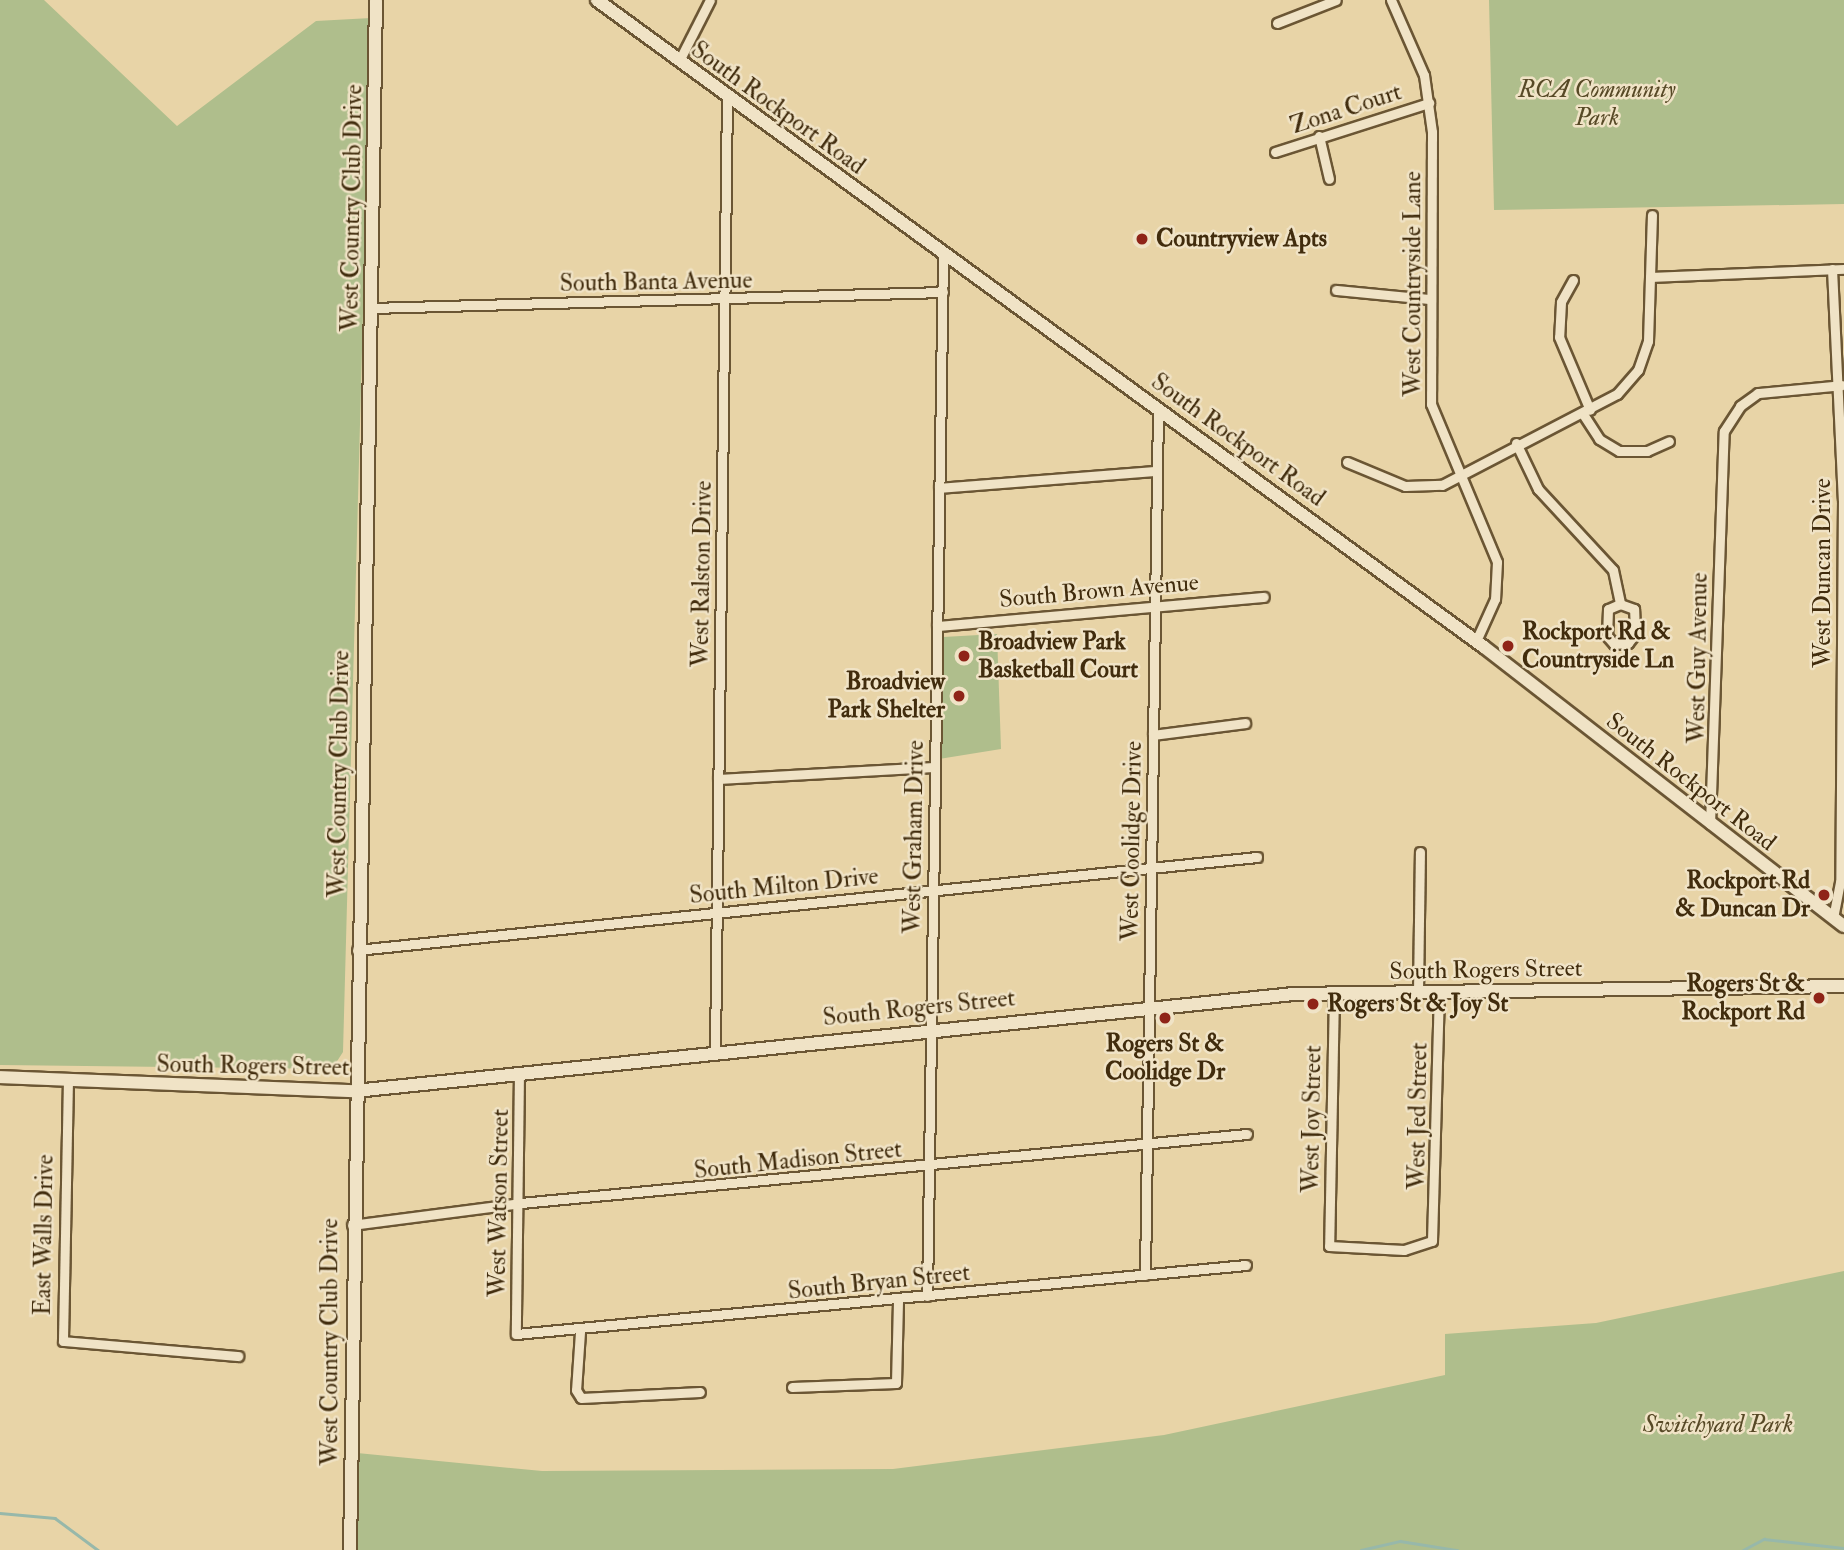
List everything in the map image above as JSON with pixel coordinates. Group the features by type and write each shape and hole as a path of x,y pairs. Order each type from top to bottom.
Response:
{"street":[{"name":"West Country Club Drive","path":"350,1550 356,950 376,0"},
{"name":"South Rockport Road","path":"597,0 727,99 1158,408 1476,641 1839,922"},
{"path":"679,61 710,0"},
{"path":"1277,23 1336,0"},
{"name":"West Countryside Lane","path":"1391,0 1424,75 1429,103 1431,404 1498,569 1495,599 1476,641"},
{"name":"West Ralston Drive","path":"715,1049 727,99"},
{"name":"Zona Court","path":"1275,152 1429,103"},
{"path":"1319,136 1329,178"},
{"path":"1347,462 1413,488 1442,485 1516,443 1586,412 1625,387 1642,362 1650,277 1652,215"},
{"name":"West Graham Drive","path":"927,1296 943,254"},
{"name":"West Duncan Drive","path":"1832,269 1841,385 1839,922"},
{"path":"1650,277 1844,269"},
{"path":"1573,280 1559,309 1559,337 1586,412 1599,439 1619,451 1647,452 1669,441"},
{"path":"1336,290 1430,299"},
{"name":"South Banta Avenue","path":"371,308 943,292"},
{"name":"West Guy Avenue","path":"1710,824 1718,492 1724,431 1740,406 1777,388 1841,385"},
{"name":"West Coolidge Drive","path":"1145,1275 1149,868 1158,408"},
{"path":"1516,443 1538,489 1606,557 1620,604"},
{"path":"939,488 1156,471"},
{"name":"South Brown Avenue","path":"937,626 1154,604 1264,597"},
{"path":"1620,604 1633,609 1635,634 1628,643 1614,644 1607,636 1607,612 1620,604"},
{"path":"1153,735 1245,723"},
{"path":"718,779 934,767"},
{"path":"1419,992 1420,852"},
{"name":"South Milton Drive","path":"356,950 1257,857"},
{"name":"South Rogers Street","path":"0,1077 355,1091 715,1049 1149,1007 1334,993 1844,986"},
{"name":"West Jed Street","path":"1329,1246 1404,1250 1432,1241 1439,991"},
{"name":"West Joy Street","path":"1329,1246 1334,993"},
{"name":"West Watson Street","path":"516,1334 521,1203 519,1072"},
{"name":"East Walls Drive","path":"68,1079 63,1341 238,1356"},
{"name":"South Madison Street","path":"352,1225 521,1203 1247,1134"},
{"name":"South Bryan Street","path":"516,1334 580,1332 1246,1265"},
{"path":"792,1387 896,1383 898,1299"},
{"path":"580,1332 576,1390 581,1398 700,1392"}],"green space":[{"path":"0,0 44,0 177,126 316,21 371,18 343,1052 332,1069 0,1065"},
{"name":"RCA Community Park","path":"1489,0 1844,0 1844,204 1494,210"},
{"path":"997,634 1001,749 939,759 943,637"},
{"name":"Switchyard Park","path":"1844,1271 1844,1550 350,1550 347,1452 542,1471 893,1469 1164,1435 1445,1375 1445,1334 1596,1323"}],"waterway":[{"path":"0,1513 55,1518 98,1550"},
{"path":"1743,1550 1764,1539 1844,1548"},
{"path":"1361,1550 1400,1541 1457,1550"}],"place":[{"name":"Countryview Apts","path":"1142,239"},
{"name":"Rockport Rd & Countryside Ln","path":"1508,646"},
{"name":"Broadview Park Basketball Court","path":"964,656"},
{"name":"Broadview Park Shelter","path":"959,696"},
{"name":"Rockport Rd & Duncan Dr","path":"1824,895"},
{"name":"Rogers St & Rockport Rd","path":"1819,998"},
{"name":"Rogers St & Joy St","path":"1313,1004"},
{"name":"Rogers St & Coolidge Dr","path":"1165,1018"}]}
